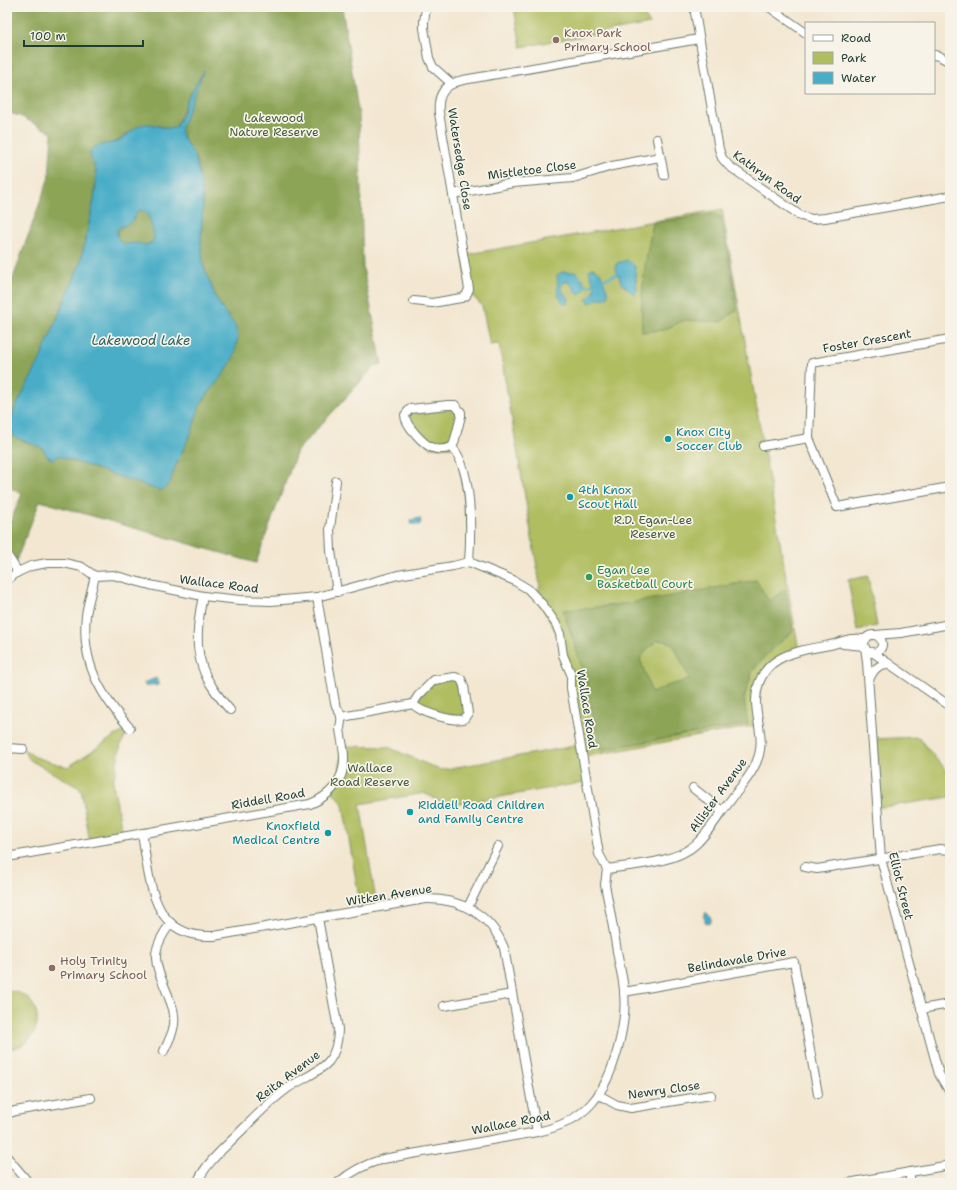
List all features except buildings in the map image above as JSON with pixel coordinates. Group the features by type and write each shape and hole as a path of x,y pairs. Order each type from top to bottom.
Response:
{"street":[{"name":"Kathryn Road","path":"694,7 719,149 722,158 729,166 790,209 806,218 817,219 950,196"},
{"path":"769,7 805,32"},
{"path":"426,9 424,28 429,58 433,67 452,84 463,80 700,39"},
{"path":"935,55 950,62"},
{"name":"Watersedge Close","path":"414,301 432,303 461,298 466,296 469,286 438,106 444,91 452,84"},
{"path":"658,139 664,175"},
{"name":"Mistletoe Close","path":"453,194 513,183 573,178 616,165 660,157"},
{"name":"Foster Crescent","path":"950,338 812,363 809,438 837,507 950,487"},
{"path":"455,405 461,412 461,416 452,446 438,450 430,447 407,424 405,419 406,413 410,409 415,408 455,405"},
{"path":"763,446 809,438"},
{"path":"452,446 460,457 468,493 470,527 468,562"},
{"path":"336,481 330,517 330,535 336,592"},
{"path":"7,555 18,572"},
{"name":"Wallace Road","path":"95,576 113,575 150,585 203,596 262,602 317,597 398,575 454,566 468,562 504,575 522,585 543,605 557,627 562,642 563,655 571,674 571,688 598,848 607,869 605,885 624,992 624,1019 620,1040 609,1078 599,1095 588,1107 575,1117 558,1126 537,1132 384,1158 362,1166 338,1183"},
{"path":"7,580 18,572 36,565 47,563 60,563 82,567 95,576 86,622 86,640 91,667 101,690 130,728"},
{"path":"203,596 198,619 197,636 199,658 209,683 230,710"},
{"name":"Riddell Road","path":"7,857 310,804 323,799 337,784 343,769 344,756 340,729 342,717 335,703 317,597"},
{"path":"950,624 874,635 870,636 865,644 868,651 872,652 950,706"},
{"path":"872,652 877,651 880,646 901,632"},
{"path":"874,635 879,638 880,646 888,663"},
{"name":"Allister Avenue","path":"607,869 666,859 681,854 700,840 750,774 757,762 761,735 756,701 759,683 765,672 773,663 788,654 803,650 834,644 865,644"},
{"name":"Elliot Street","path":"865,644 881,859 939,1074 948,1089"},
{"path":"868,681 876,667 881,664 888,663"},
{"path":"342,717 412,704 434,680 447,678 458,678 463,681 468,713 464,719 455,720 422,711 412,704"},
{"path":"7,748 23,749"},
{"path":"693,788 722,811"},
{"name":"Witken Avenue","path":"142,834 154,899 161,912 171,923 179,929 193,934 207,936 425,899 447,900 475,911 490,924 500,939 507,958 537,1132"},
{"path":"468,907 498,846"},
{"path":"805,867 817,869 940,849 950,850"},
{"name":"Reita Avenue","path":"197,1183 213,1159 260,1112 289,1088 324,1066 334,1053 338,1042 338,1029 318,918"},
{"path":"164,1051 174,1027 174,1015 156,965 156,955 160,939 171,923"},
{"name":"Belindavale Drive","path":"624,992 794,962 818,1094"},
{"path":"444,1006 512,994"},
{"path":"921,1010 950,1004"},
{"name":"Newry Close","path":"599,1095 617,1105 631,1108 711,1095"},
{"path":"7,1114 16,1111 91,1098"},
{"path":"7,1157 28,1183"},
{"path":"848,1183 950,1165"},
{"path":"909,1172 911,1183"}],"green space":[{"name":"Lakewood Nature Reserve","path":"7,7 342,7 359,117 363,268 382,364 375,366 297,451 256,563 40,501 14,566 7,555 7,529 22,494 7,486 7,295 49,177 52,133 22,117 7,112","holes":["201,75 181,129 183,137 195,157 202,190 201,252 203,265 216,298 225,313 235,325 215,385 200,405 191,433 175,467 170,482 158,490 59,456 53,459 48,457 42,448 12,434 11,422 15,410 39,362 80,264 94,200 96,171 93,149 117,141 136,128 154,125 169,128 176,127 187,100"]},
{"name":"Knox Park Primary School","path":"514,7 639,7 650,24 521,47"},
{"name":"R.D. Egan-Lee Reserve","path":"722,209 799,651 783,656 759,683 759,725 583,757 587,782 447,806 425,793 360,804 377,907 361,910 343,805 341,800 331,791 337,784 343,746 388,747 440,770 581,745 562,642 536,597 540,585 499,344 490,345 482,306 468,291 463,255"},
{"path":"140,210 147,214 152,226 154,236 151,243 146,245 136,243 123,244 117,237 119,229 127,225"},
{"path":"714,214 721,217 737,310 721,322 685,320 664,330 642,332 644,277 653,223"},
{"path":"448,405 460,409 452,447 430,447 405,415 406,413"},
{"path":"868,576 877,626 857,630 848,580"},
{"path":"756,580 769,601 785,589 793,631 766,655 752,672 744,698 748,724 600,750 585,677 563,610 636,602","holes":["658,640 668,642 673,645 690,679 667,686 652,693 640,659 648,648"]},
{"path":"458,678 468,709 464,719 422,711 415,700 431,683"},
{"path":"130,728 121,744 113,783 123,837 90,843 81,789 30,760 23,749 35,757 68,767 113,737"},
{"path":"918,737 950,773 950,797 877,808 872,739"},
{"path":"7,991 20,993 29,1000 35,1009 37,1019 36,1029 30,1039 21,1046 8,1049 7,1049"}],"water":[{"name":"Lakewood Lake","path":"204,70 181,129 181,134 195,157 200,178 203,201 201,240 203,265 216,298 225,313 235,325 238,337 234,356 229,366 200,405 191,433 175,467 170,482 164,489 158,490 59,456 53,459 48,457 42,448 14,437 11,426 14,410 39,362 80,264 96,185 96,171 90,151 99,146 120,140 141,125 149,124 165,128 176,127 187,100","holes":["140,210 148,215 154,237 151,243 146,245 136,243 123,244 117,237 118,229 130,223"]},
{"path":"627,260 635,266 637,290 634,294 622,284 615,267 617,263"},
{"path":"593,268 600,272 608,295 606,298 597,299 591,303 588,302 587,299 592,295 595,287 589,270"},
{"path":"562,272 576,272 582,278 586,286 579,295 569,282 564,282 561,286 563,292 569,298 568,304 563,303 558,295 557,275"},
{"path":"420,518 421,523 419,525 411,524 410,520"},
{"path":"156,678 159,684 146,687 144,683"},
{"path":"705,913 711,917 711,922 708,924 705,923 703,916"}],"waterway":[{"path":"602,280 617,274"},
{"path":"586,286 594,285"}],"place":[{"name":"Knox Park Primary School","path":"556,40"},
{"name":"Knox City Soccer Club","path":"668,439"},
{"name":"4th Knox Scout Hall","path":"570,497"},
{"name":"Egan Lee Basketball Court","path":"589,577"},
{"name":"Riddell Road Children and Family Centre","path":"410,812"},
{"name":"Knoxfield Medical Centre","path":"328,833"},
{"name":"Holy Trinity Primary School","path":"52,968"}],"park label":[{"name":"Wallace Road Reserve","path":"370,775"}]}
